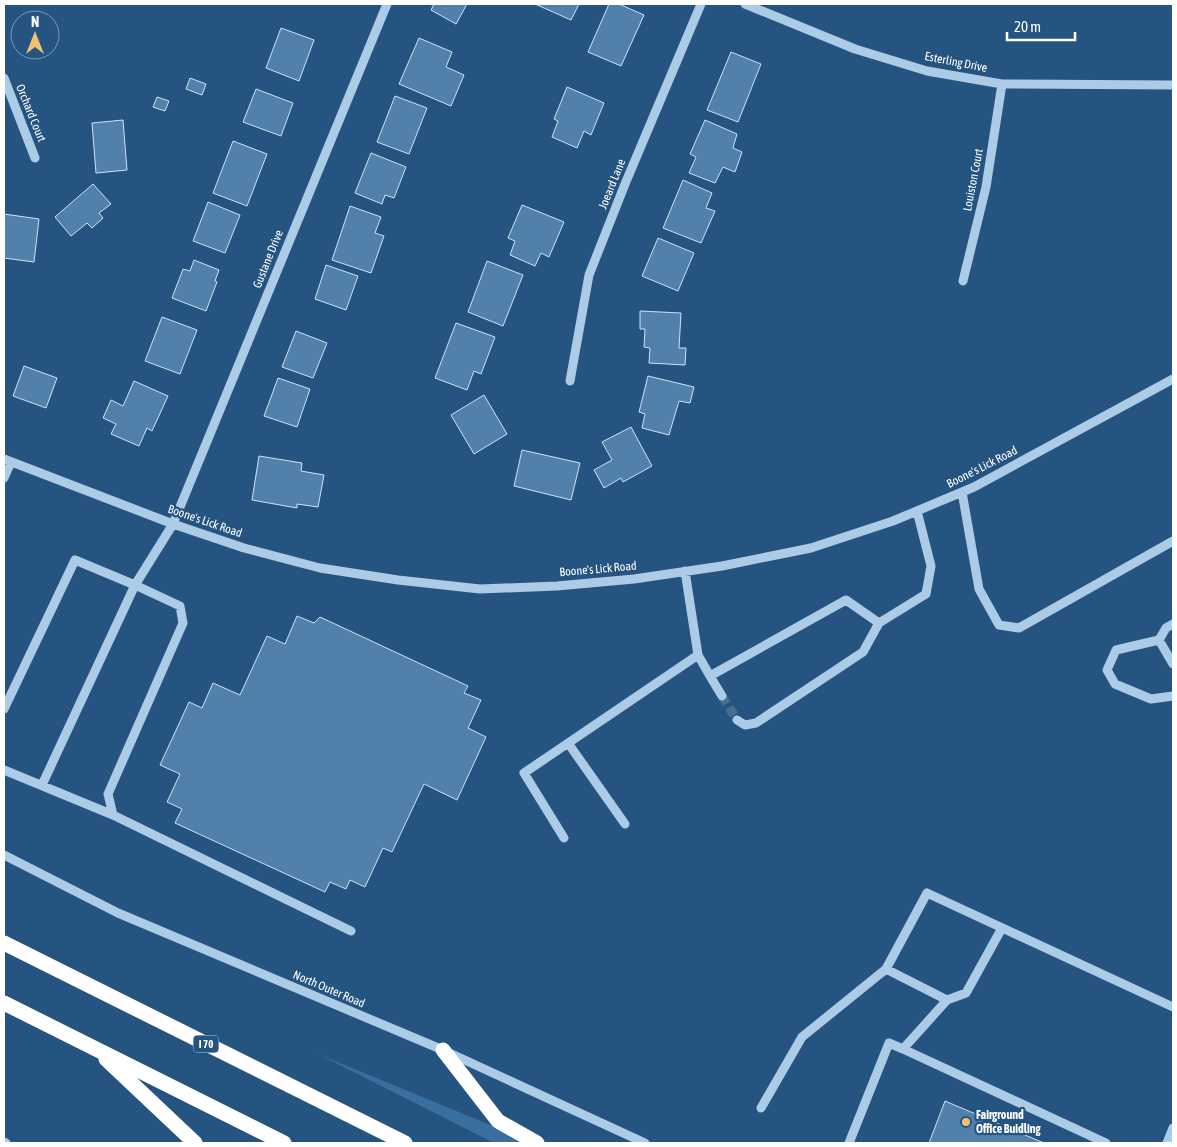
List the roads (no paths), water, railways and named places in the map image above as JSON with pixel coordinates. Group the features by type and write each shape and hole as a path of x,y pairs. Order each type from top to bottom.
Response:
{"highway":[{"name":"I 70","path":"4,943 405,1143"},
{"path":"4,1003 284,1143"},
{"path":"94,1048 195,1143"},
{"path":"444,1050 498,1121 537,1143"}],"street":[{"name":"Gustane Drive","path":"42,785 135,586 173,524 387,4"},
{"name":"Joeard Lane","path":"570,381 589,275 701,4"},
{"name":"Esterling Drive","path":"744,4 855,48 927,70 1002,84 1173,85"},
{"name":"Orchard Court","path":"4,78 35,158"},
{"name":"Louiston Court","path":"962,280 986,187 1002,84"},
{"name":"Boone's Lick Road","path":"7,461 173,524 244,548 320,568 398,580 480,589 556,586 634,579 722,566 811,548 894,521 962,492 1173,379"},
{"path":"4,478 7,461"},
{"path":"962,492 979,589 999,625 1019,628 1173,541"},
{"path":"737,720 745,725 756,723 863,652 879,623 926,594 931,566 917,511"},
{"path":"4,709 75,560 180,606 183,623 108,794 113,815"},
{"path":"685,571 698,656 722,696"},
{"path":"710,676 846,600 879,623"},
{"path":"1173,624 1166,628 1159,640 1116,650 1107,670 1115,684 1151,699 1173,696"},
{"path":"1159,640 1173,664"},
{"path":"564,838 524,773 698,656"},
{"path":"568,743 625,824"},
{"path":"4,770 113,815 351,931"},
{"name":"North Outer Road","path":"4,855 118,913 444,1050 645,1143"},
{"path":"761,1108 802,1037 886,969 927,893 1173,1007"},
{"path":"902,1049 947,1000 966,993 1002,928"},
{"path":"886,969 947,1000"},
{"path":"849,1143 889,1043 1088,1140 1106,1143"},
{"path":"1167,1143 1173,1128"}],"tunnel":[{"path":"722,696 737,720"}],"place":[{"name":"Fairground Office Buidling","path":"966,1122"}]}
